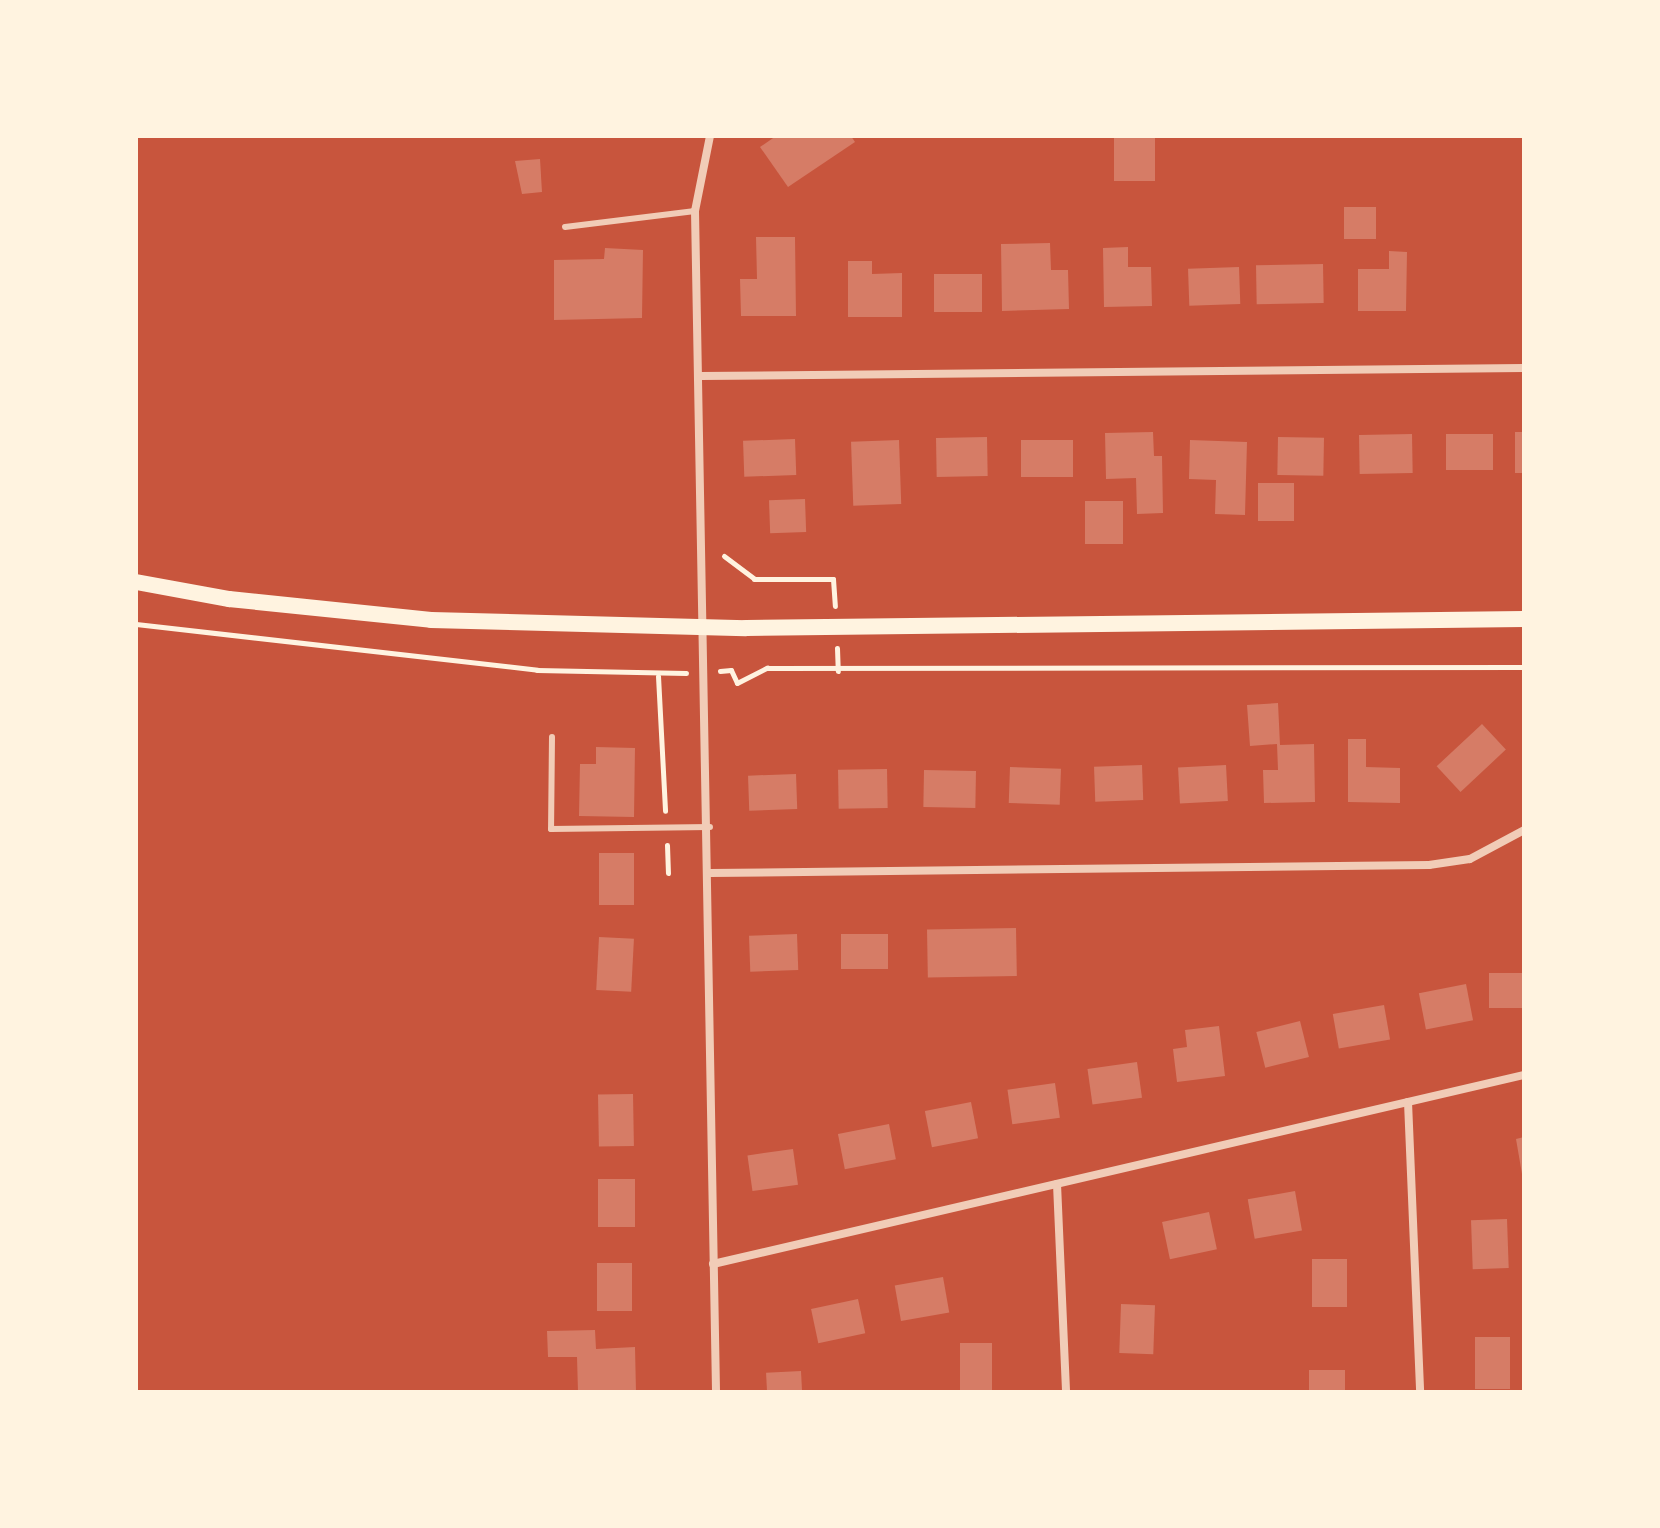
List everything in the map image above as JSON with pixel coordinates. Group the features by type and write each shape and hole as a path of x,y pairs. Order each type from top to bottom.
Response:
{"main road":[{"path":"136,582 229,599 406,618 705,627 1524,619"}],"street":[{"path":"710,136 695,211 710,827 716,1392"},
{"path":"701,376 1524,368"},
{"path":"710,873 1429,865 1470,859 1524,830"},
{"path":"713,1264 1524,1075"},
{"path":"1408,1102 1420,1392"},
{"path":"1057,1184 1066,1392"}],"lane":[{"path":"565,227 695,211"},
{"path":"552,737 551,829 710,827"}],"path":[{"path":"724,556 754,579 833,579 838,671"},
{"path":"136,624 537,670 658,676 731,670 737,683 767,668 838,671 1309,663 1524,667"},
{"path":"658,676 668,873"}],"building":[{"path":"776,136 851,136 855,142 788,187 760,147"},
{"path":"1114,136 1155,136 1155,181 1114,181"},
{"path":"540,159 542,192 522,194 515,161"},
{"path":"1344,207 1376,207 1376,239 1344,239"},
{"path":"756,237 795,237 796,316 741,316 740,279 757,279"},
{"path":"1050,243 1051,270 1068,270 1069,309 1002,311 1001,244"},
{"path":"1128,247 1128,267 1151,267 1152,306 1104,307 1103,248"},
{"path":"605,248 643,250 642,318 554,320 554,260 604,259"},
{"path":"1389,251 1407,252 1406,311 1358,311 1358,269 1389,269"},
{"path":"848,261 872,261 872,274 902,273 902,317 848,317"},
{"path":"1323,264 1324,303 1257,304 1256,265"},
{"path":"1239,267 1240,304 1189,306 1188,269"},
{"path":"934,274 982,274 982,312 934,312"},
{"path":"1153,432 1154,456 1162,456 1163,513 1137,514 1136,478 1106,479 1105,433"},
{"path":"1515,432 1524,432 1524,473 1515,473"},
{"path":"1412,434 1413,473 1360,474 1359,435"},
{"path":"1446,434 1493,434 1493,470 1446,470"},
{"path":"987,437 988,476 937,477 936,438"},
{"path":"1278,437 1324,438 1323,476 1277,475"},
{"path":"795,439 796,475 744,477 743,441"},
{"path":"899,440 901,504 853,506 851,442"},
{"path":"1021,440 1073,440 1073,477 1021,477"},
{"path":"1190,440 1247,442 1245,515 1215,514 1216,480 1189,479"},
{"path":"1258,483 1294,483 1294,521 1258,521"},
{"path":"805,499 806,532 770,533 769,500"},
{"path":"1085,501 1123,501 1123,544 1085,544"},
{"path":"1278,703 1280,745 1314,744 1315,802 1264,803 1263,770 1278,770 1277,744 1250,746 1247,705"},
{"path":"1482,724 1506,750 1461,792 1437,766"},
{"path":"1348,739 1366,739 1366,767 1400,768 1400,803 1348,802"},
{"path":"596,747 635,748 634,817 579,816 580,764 596,764"},
{"path":"1142,765 1143,800 1095,802 1094,767"},
{"path":"1226,765 1228,801 1180,803 1178,768"},
{"path":"1010,767 1061,769 1060,805 1009,803"},
{"path":"887,769 888,808 839,809 838,770"},
{"path":"924,770 976,771 975,808 923,807"},
{"path":"796,774 797,809 749,811 748,776"},
{"path":"599,853 634,853 634,905 599,905"},
{"path":"1016,928 1017,976 928,978 927,930"},
{"path":"797,934 798,970 750,972 749,936"},
{"path":"841,934 888,934 888,969 841,969"},
{"path":"599,937 634,939 631,992 596,990"},
{"path":"1489,973 1524,973 1524,1008 1489,1008"},
{"path":"1466,984 1473,1020 1426,1029 1419,993"},
{"path":"1384,1005 1390,1039 1339,1048 1333,1014"},
{"path":"1300,1021 1309,1057 1265,1068 1256,1032"},
{"path":"1219,1026 1225,1076 1177,1082 1173,1049 1187,1047 1185,1030"},
{"path":"1137,1062 1142,1098 1092,1105 1087,1069"},
{"path":"1055,1083 1060,1118 1012,1124 1007,1090"},
{"path":"633,1094 634,1146 599,1147 598,1095"},
{"path":"971,1102 978,1138 932,1147 925,1111"},
{"path":"889,1124 896,1159 845,1169 838,1134"},
{"path":"1524,1137 1524,1173 1522,1174 1516,1139"},
{"path":"793,1149 798,1185 752,1191 747,1155"},
{"path":"598,1179 635,1179 635,1227 598,1227"},
{"path":"1295,1191 1302,1230 1255,1239 1248,1199"},
{"path":"1209,1212 1217,1249 1170,1259 1162,1222"},
{"path":"1507,1219 1509,1268 1473,1269 1471,1220"},
{"path":"1312,1259 1347,1259 1347,1307 1312,1307"},
{"path":"597,1263 632,1263 632,1311 597,1311"},
{"path":"943,1277 949,1312 901,1321 895,1286"},
{"path":"858,1299 865,1333 818,1343 811,1309"},
{"path":"1121,1304 1155,1305 1153,1354 1119,1353"},
{"path":"595,1330 596,1349 635,1347 636,1392 578,1392 577,1357 548,1357 547,1331"},
{"path":"1475,1337 1510,1337 1510,1389 1475,1389"},
{"path":"960,1343 992,1343 992,1391 960,1391"},
{"path":"1309,1370 1345,1370 1345,1392 1309,1392"},
{"path":"801,1371 802,1392 767,1392 766,1373"}]}
